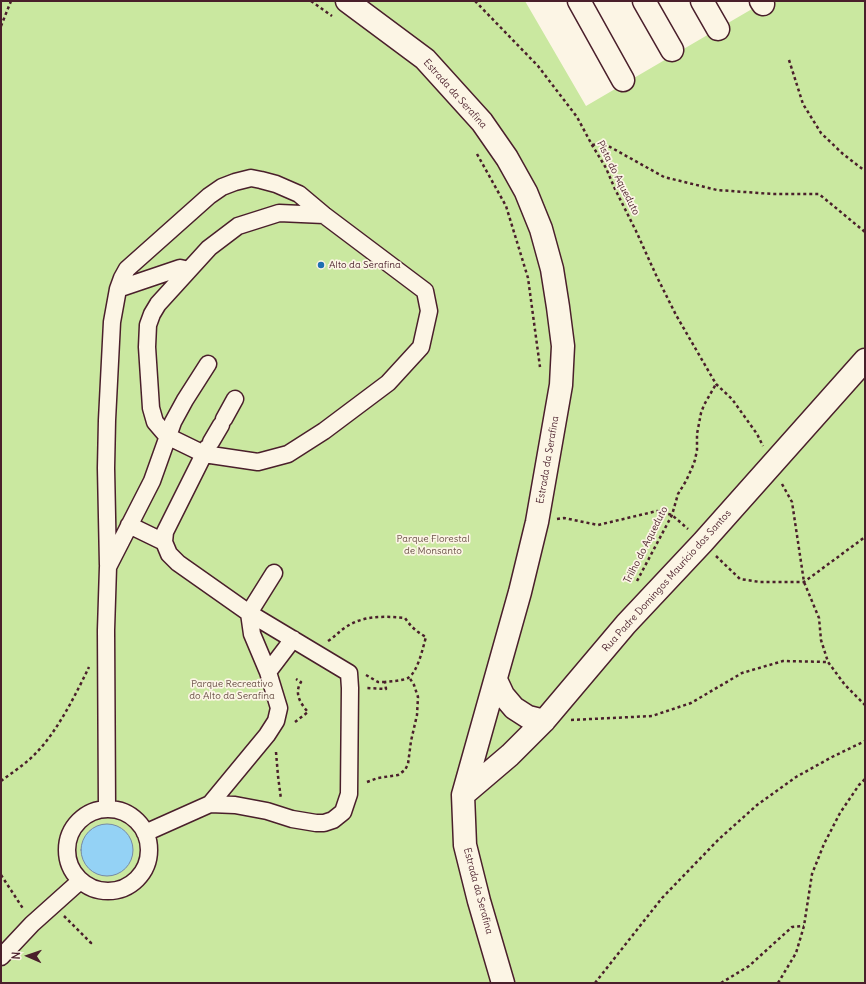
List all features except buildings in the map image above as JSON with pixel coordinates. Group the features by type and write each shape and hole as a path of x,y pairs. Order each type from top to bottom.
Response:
{"street":[{"name":"Estrada da Serafina","path":"347,1 425,58 482,122 507,158 526,192 541,229 552,269 563,346 561,385 537,522 520,592 463,795 465,845 479,901 503,983"},
{"path":"579,1 623,80"},
{"path":"644,1 672,50"},
{"path":"702,1 718,29"},
{"path":"107,808 107,420 112,322 118,289 122,278 127,269 208,196 222,187 251,178 276,184 299,194 324,215 424,291 429,311 421,347 388,383 324,430 288,454 258,462 167,436 156,422 151,408 147,347 148,325 158,304 209,248 238,226 279,213 324,215"},
{"path":"118,289 180,268 189,270"},
{"name":"Rua Padre Domingos Maurício dos Santos","path":"463,795 510,755 544,721 626,624 703,542 865,360"},
{"path":"108,567 152,481 173,422 208,364"},
{"path":"145,833 210,804 235,805 267,811 292,819 324,823 333,820 343,812 349,794 349,673 249,613 178,563 169,554 164,542 168,523 207,448 238,394"},
{"path":"129,525 164,542"},
{"path":"210,804 267,735 276,721 278,708 268,672 252,634 249,613 274,573"},
{"path":"268,672 293,639"},
{"path":"496,680 503,696 514,708 528,717 544,721"},
{"path":"107,808 126,813 141,825 148,843 149,853 147,863 142,873 136,880 128,886 108,892 98,890 80,881 68,862 67,851 68,840 78,821 86,814 107,808"},
{"path":"1,956 32,924 80,881"}],"path":[{"path":"1,26 11,1"},
{"path":"312,1 337,20"},
{"name":"Pista do Aqueduto","path":"476,1 538,66 577,117 606,168 615,190 676,315 716,384 732,399 757,434 792,502 804,582 819,618 821,640 828,662 845,685 865,705"},
{"path":"789,60 803,104 821,133 843,154 865,171"},
{"path":"592,145 603,143 664,177 717,190 773,194 820,194 865,232"},
{"path":"477,153 506,206 528,278 540,367"},
{"name":"Trilho do Aqueduto","path":"636,582 672,515 678,494 686,481 695,460 697,450 697,434 701,413 716,384"},
{"path":"537,522 564,518 598,525 657,511 672,515"},
{"path":"703,542 728,569 740,579 760,582 804,582 865,537"},
{"path":"307,648 328,641 342,629 355,621 373,617 388,616 405,618 410,626 418,633 426,637 416,667 409,677 398,681 386,682 386,688 350,688"},
{"path":"544,721 652,716 691,703 742,673 783,661 828,662"},
{"path":"1,781 37,752 53,733 73,698 90,663"},
{"path":"349,794 355,785 378,778 398,775 405,770 408,764 411,741 417,715 418,697 414,685 409,677"},
{"path":"290,726 308,712 302,706 299,699 297,692 301,682 296,679"},
{"path":"595,983 662,898 719,839 757,805 796,777 865,741"},
{"path":"278,747 276,754 278,776 284,810 292,819"},
{"path":"778,983 796,953 804,926 812,874 824,844 840,813 865,779"},
{"path":"1,875 32,924"},
{"path":"71,922 91,943 88,945"},
{"path":"720,983 749,966 792,927 804,926"}],"green space":[{"name":"Parque Florestal de Monsanto","path":"1,1 525,1 586,106 752,9 770,1 865,1 865,983 1,983"}],"water":[{"path":"102,824 112,824 126,831 133,845 133,855 126,869 112,876 102,876 92,872 85,865 81,855 81,845 85,835 92,828"}],"place":[{"name":"Alto da Serafina","path":"321,265"}],"park label":[{"name":"Parque Recreativo do Alto da Serafina","path":"232,690"}]}
